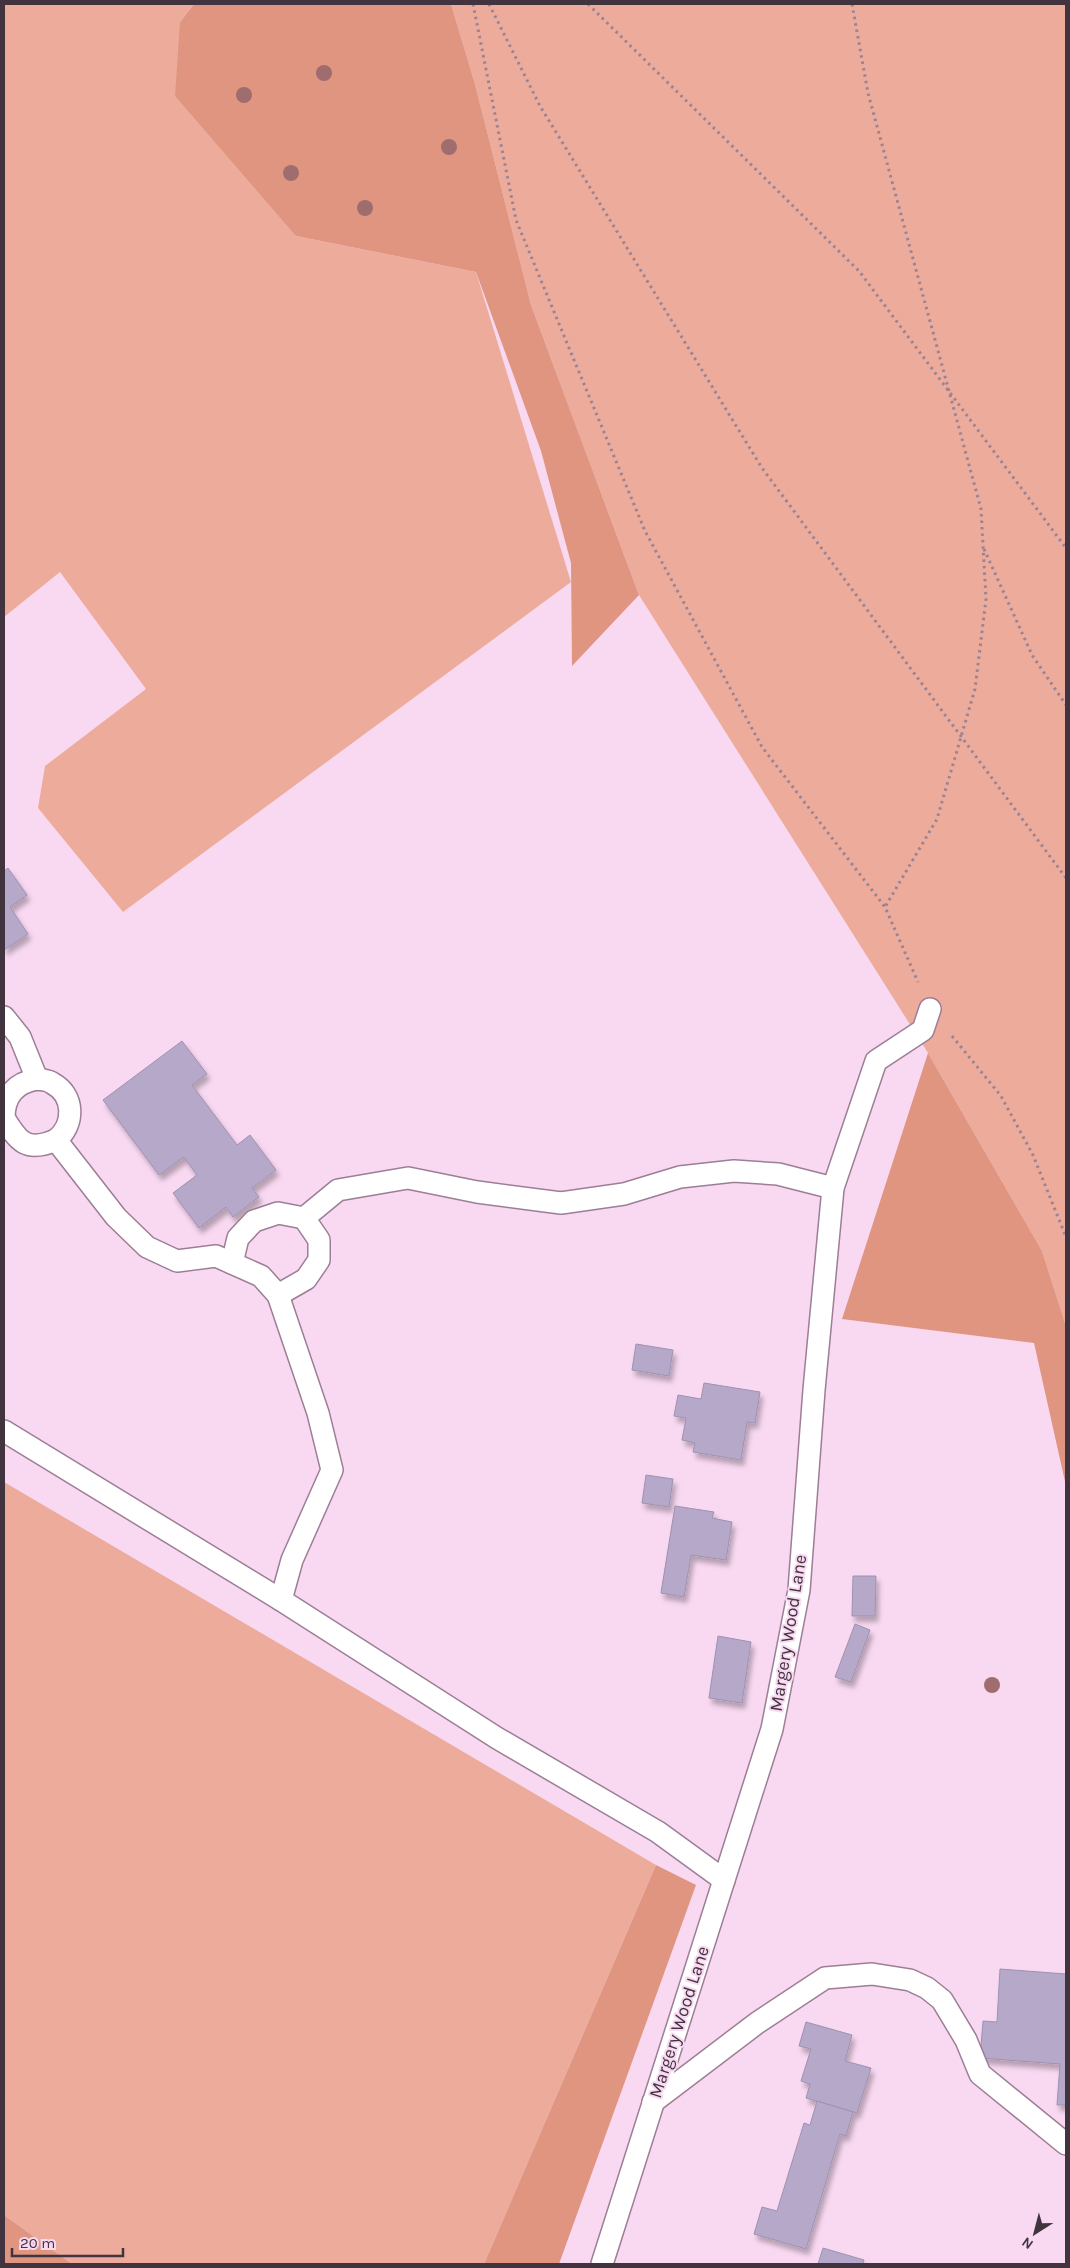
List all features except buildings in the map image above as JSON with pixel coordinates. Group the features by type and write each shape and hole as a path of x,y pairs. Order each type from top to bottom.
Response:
{"lane":[{"name":"Margery Wood Lane","path":"602,2264 772,1729 799,1590 814,1390 833,1188 876,1061 923,1030 930,1009"},
{"path":"4,1017 20,1038 36,1079"},
{"path":"36,1079 52,1082 64,1092 70,1113 66,1129 56,1140 44,1145 33,1146 14,1136 4,1118 6,1100 16,1086 25,1081 36,1079"},
{"path":"56,1140 116,1217 147,1247 177,1262 216,1256 261,1276 278,1295 318,1413 332,1470 292,1560 281,1600"},
{"path":"304,1218 338,1190 408,1178 477,1192 561,1203 624,1194 680,1177 734,1171 778,1174 833,1188"},
{"path":"232,1263 238,1238 254,1221 278,1213 304,1218 319,1240 319,1260 306,1279 278,1295"},
{"path":"4,1431 281,1600 497,1738 658,1832 724,1880"},
{"path":"653,2102 757,2023 824,1978 872,1974 910,1980 927,1988 942,2000 966,2040 980,2074 1066,2144"}],"path":[{"path":"473,4 516,220 645,531 762,747 885,907 930,1009 1002,1096 1033,1155 1066,1237"},
{"path":"489,4 540,106 762,468 1066,878"},
{"path":"588,4 859,271 1066,548"},
{"path":"852,4 868,93 981,509 986,599 975,689 937,820 885,907"},
{"path":"983,545 1032,655 1066,705"}],"shaded area":[{"path":"4,4 194,4 180,22 296,236 476,272 571,582 123,912 38,808 45,766 146,689 60,572 4,617"},
{"path":"194,4 451,4 475,84 531,305 639,595 572,666 571,563 541,451 476,272 296,236 175,96 180,22"},
{"path":"451,4 1066,4 1066,1326 1042,1251 928,1053 639,595 531,305 475,84"},
{"path":"928,1053 1042,1251 1066,1326 1066,1486 1034,1343 842,1319"},
{"path":"4,1482 656,1865 484,2264 72,2264 4,2215"},
{"path":"656,1865 696,1885 559,2264 484,2264"},
{"path":"4,2215 72,2264 4,2264"}]}
